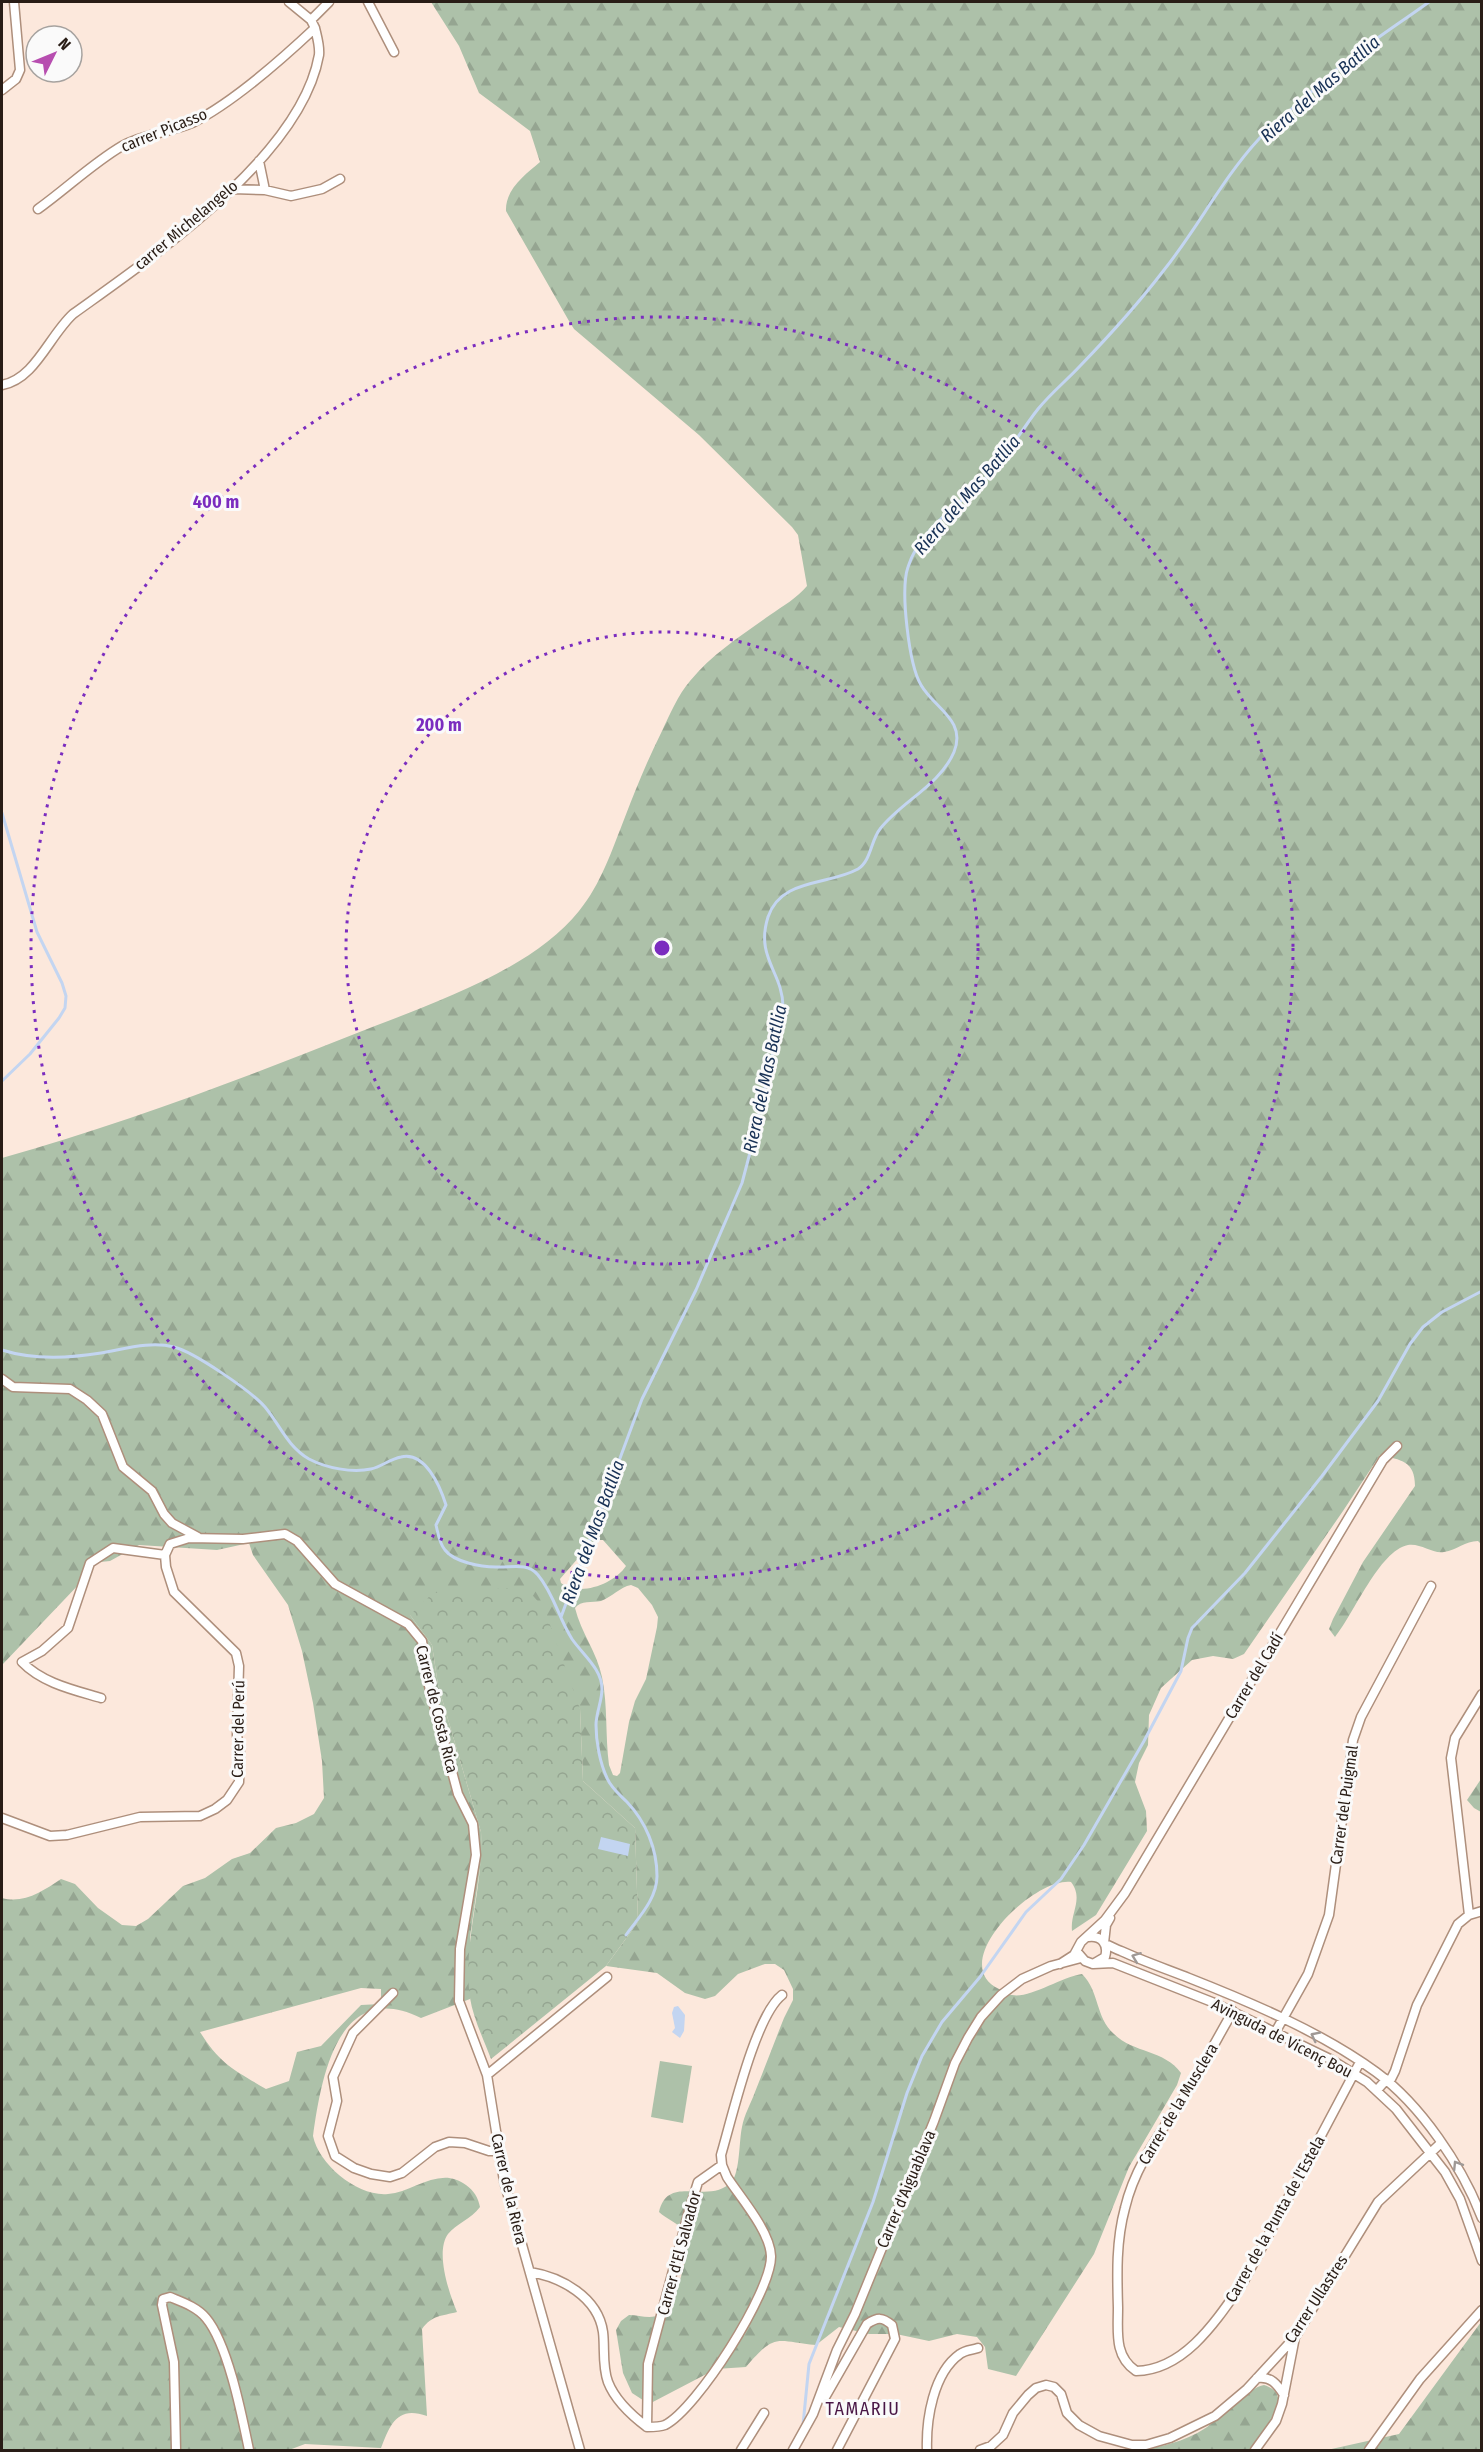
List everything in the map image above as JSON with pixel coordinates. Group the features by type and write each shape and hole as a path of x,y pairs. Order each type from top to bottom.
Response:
{"street":[{"path":"2,90 16,79 20,70 14,2"},
{"path":"289,2 313,24"},
{"name":"carrer Picasso","path":"38,209 121,147 138,138 182,127 204,116 285,56 329,2"},
{"path":"368,2 394,52"},
{"name":"carrer Michelangelo","path":"2,385 13,382 24,375 60,326 73,314 155,254 233,189 259,161 289,121 311,81 319,54 313,24"},
{"path":"259,161 265,190"},
{"path":"233,189 265,190 291,196 302,195 322,189 340,179"},
{"path":"2,1378 13,1387 70,1389 87,1400 102,1414 123,1467 152,1491 164,1514 172,1523 198,1538"},
{"name":"Carrer del Cadí","path":"1105,1943 1106,1925 1114,1909 1383,1460 1397,1446"},
{"name":"Carrer de Costa Rica","path":"165,1555 170,1544 189,1538 243,1539 269,1534 285,1534 297,1541 335,1584 408,1624 422,1641 428,1682 458,1794 473,1824 477,1855 460,1949 458,1989 463,2015 487,2075"},
{"path":"101,1698 31,1672 22,1662 42,1651 68,1628 90,1563 113,1548 165,1555"},
{"name":"Carrer del Perú","path":"2,1818 50,1836 67,1835 140,1816 200,1816 227,1800 239,1782 240,1753 237,1735 239,1666 236,1653 174,1592 166,1567 165,1555"},
{"name":"Carrer del Puigmal","path":"1276,2031 1308,1974 1329,1915 1353,1740 1360,1717 1431,1586"},
{"path":"1469,1915 1451,1758 1455,1738 1482,1694"},
{"name":"Carrer del Cadí","path":"1088,1937 1114,1909"},
{"path":"1377,2090 1386,2080 1391,2079 1395,2071 1418,2005 1458,1924 1469,1915 1482,1911"},
{"path":"1095,1936 1105,1943 1105,1957 1093,1964 1081,1958 1079,1947 1088,1937 1095,1936"},
{"name":"Avinguda de Vicenç Bou","path":"1105,1943 1217,1989 1282,2019 1360,2062 1386,2080 1406,2100 1457,2164 1482,2218"},
{"name":"Carrer d'Aiguablava","path":"1060,1964 1074,1955 1079,1947"},
{"name":"Carrer d'Aiguablava","path":"793,2451 813,2414 837,2350 855,2314 934,2121 955,2063 968,2038 981,2017 1001,1995 1022,1979 1081,1958"},
{"name":"Avinguda de Vicenç Bou","path":"1093,1964 1113,1963 1233,2011 1276,2031 1354,2074 1377,2090 1396,2109 1445,2172 1460,2199 1482,2261"},
{"path":"487,2075 607,1977"},
{"path":"393,1993 353,2033 333,2077 337,2101 328,2136 335,2156 354,2168 390,2177 402,2174 435,2147 449,2142 498,2151"},
{"path":"530,2272 558,2279 581,2295 595,2310 600,2318 603,2333 608,2383 619,2401 647,2427 666,2424 696,2397 722,2362 743,2326 768,2271 771,2258 769,2242 727,2177 721,2155 761,2024 773,2002 782,1995"},
{"name":"Carrer de la Musclera","path":"1136,2371 1124,2361 1118,2341 1116,2259 1124,2208 1146,2153 1191,2085 1233,2011"},
{"name":"Carrer de la Punta de l'Estela","path":"1136,2371 1153,2369 1175,2359 1197,2342 1224,2310 1250,2271 1360,2062"},
{"name":"Carrer de la Riera","path":"487,2075 504,2181 580,2451"},
{"name":"Carrer Ullastres","path":"980,2451 991,2446 1000,2438 1013,2413 1028,2395 1036,2388 1046,2385 1054,2387 1061,2394 1066,2413 1079,2425 1099,2436 1132,2445 1146,2445 1170,2438 1215,2416 1257,2378 1295,2337 1378,2202 1441,2143"},
{"name":"Carrer d'El Salvador","path":"647,2427 648,2364 689,2211 698,2182 722,2164"},
{"path":"176,2451 174,2361 162,2305 163,2299 170,2297 198,2310 207,2319 236,2391 249,2451"},
{"path":"1369,2451 1420,2379 1482,2310"},
{"path":"813,2414 837,2378 867,2324 876,2318 884,2319 892,2325 895,2339 837,2451"},
{"path":"1468,2324 1482,2324"},
{"path":"1255,2451 1276,2421 1284,2395 1295,2337"},
{"path":"927,2451 929,2415 940,2379 951,2362 962,2352 978,2348"},
{"path":"1257,2378 1269,2378 1284,2395"},
{"path":"741,2451 764,2413"}],"green space":[{"path":"431,2 1481,2 1481,1544 1473,1541 1444,1552 1413,1545 1397,1550 1377,1571 1335,1637 1329,1629 1363,1562 1415,1486 1412,1471 1405,1463 1380,1455 1244,1654 1233,1659 1213,1656 1192,1660 1161,1688 1149,1715 1148,1745 1139,1763 1135,1782 1146,1811 1147,1831 1096,1915 1072,1931 1077,1900 1075,1888 1071,1882 1055,1884 1037,1893 1018,1907 1001,1924 988,1942 982,1961 985,1977 999,1989 1009,1994 1027,1994 1082,1974 1092,1989 1104,2020 1114,2034 1130,2045 1166,2060 1181,2073 1177,2085 1129,2167 1094,2254 1016,2376 988,2369 985,2347 977,2337 957,2334 929,2341 896,2334 869,2334 839,2327 816,2345 777,2341 764,2348 746,2367 716,2369 649,2404 632,2393 623,2373 616,2330 621,2321 629,2315 649,2317 661,2314 672,2300 685,2262 686,2239 682,2229 659,2212 664,2200 671,2194 680,2191 713,2191 723,2188 735,2177 744,2118 793,2000 793,1989 784,1970 775,1964 765,1964 738,1974 715,1996 705,1999 685,1993 657,1973 606,1966 638,1922 635,1828 583,1781 580,1709 410,1615 432,1645 438,1685 481,1832 482,1854 470,1937 470,1999 421,2018 393,2009 370,2011 352,2022 339,2040 329,2062 313,2136 323,2158 331,2168 353,2185 364,2190 376,2194 388,2194 427,2181 446,2178 466,2185 478,2200 480,2207 451,2230 444,2242 445,2273 457,2312 442,2315 426,2324 422,2329 427,2416 408,2413 396,2419 381,2448 305,2444 289,2450 2,2450 2,1898 26,1898 61,1879 75,1884 98,1908 122,1925 136,1926 148,1919 183,1886 205,1878 232,1859 250,1853 276,1828 296,1823 314,1814 324,1798 322,1761 302,1651 288,1605 253,1555 249,1543 217,1550 139,1545 110,1561 90,1563 83,1580 2,1665 2,1158 134,1117 265,1069 442,1000 505,970 533,952 558,933 579,911 594,890 652,752 674,705 686,686 718,654 807,586 798,535 792,527 699,435 574,329 506,211 513,189 540,162 530,131 479,93 459,46","holes":["599,1540 603,1540 626,1566 621,1572 605,1583 587,1589 577,1589 561,1583 560,1579 586,1549","627,1586 638,1588 652,1605 658,1617 646,1679 635,1701 620,1773 617,1776 613,1775 609,1765 602,1677 597,1659 575,1608 583,1603 601,1601","361,1988 381,1989 381,2004 361,2005 321,2046 297,2052 289,2081 266,2089 221,2059 200,2032"]},
{"path":"525,1587 544,1608 580,1709 583,1781 635,1828 638,1922 606,1966 491,2059 474,2013 468,1977 481,1853 481,1832 438,1685 432,1645 410,1615 433,1593"},
{"path":"1481,1779 1481,1812 1467,1800"},
{"path":"660,2061 692,2066 683,2123 651,2117"},
{"path":"1481,2322 1481,2450 1327,2450 1399,2434"},
{"path":"1264,2385 1274,2390 1278,2398 1278,2406 1268,2426 1249,2450 1137,2450 1172,2443 1197,2433 1251,2391"}],"water":[{"path":"601,1837 630,1844 628,1856 598,1849"},
{"path":"678,2006 685,2015 684,2031 680,2038 672,2032 675,2028 672,2013 674,2007"}],"waterway":[{"name":"Riera del Mas Batllia","path":"561,1617 642,1399 696,1290 742,1183 783,1007 779,984 765,943 768,917 774,904 794,889 858,869 866,861 880,829 898,810 930,784 948,764 954,752 957,741 953,723 921,685 913,661 907,627 905,592 908,567 914,552 934,526 995,468 1043,403 1124,319 1176,254 1233,171 1258,140 1346,62 1429,2"},
{"path":"2,813 37,932 66,996 65,1008 59,1018 30,1054 2,1081"},
{"path":"803,2425 809,2364 873,2202 907,2093 922,2056 942,2022 980,1977 1026,1912 1061,1879 1084,1845 1181,1671 1192,1628 1245,1573 1322,1476 1378,1401 1410,1344 1423,1327 1442,1312 1482,1291"},
{"path":"2,1350 26,1355 64,1357 147,1345 174,1347 208,1364 258,1400 289,1442 309,1459 348,1470 375,1468 401,1457 417,1459 424,1465 440,1489 446,1505 436,1525 445,1550 461,1561 476,1565 524,1567 534,1571 544,1582 572,1639 599,1675 602,1689 596,1732 602,1766 611,1785 640,1818 653,1846 655,1856 657,1876 654,1893 626,1935"}],"district":[{"name":"TAMARIU","path":"863,2409"}]}
